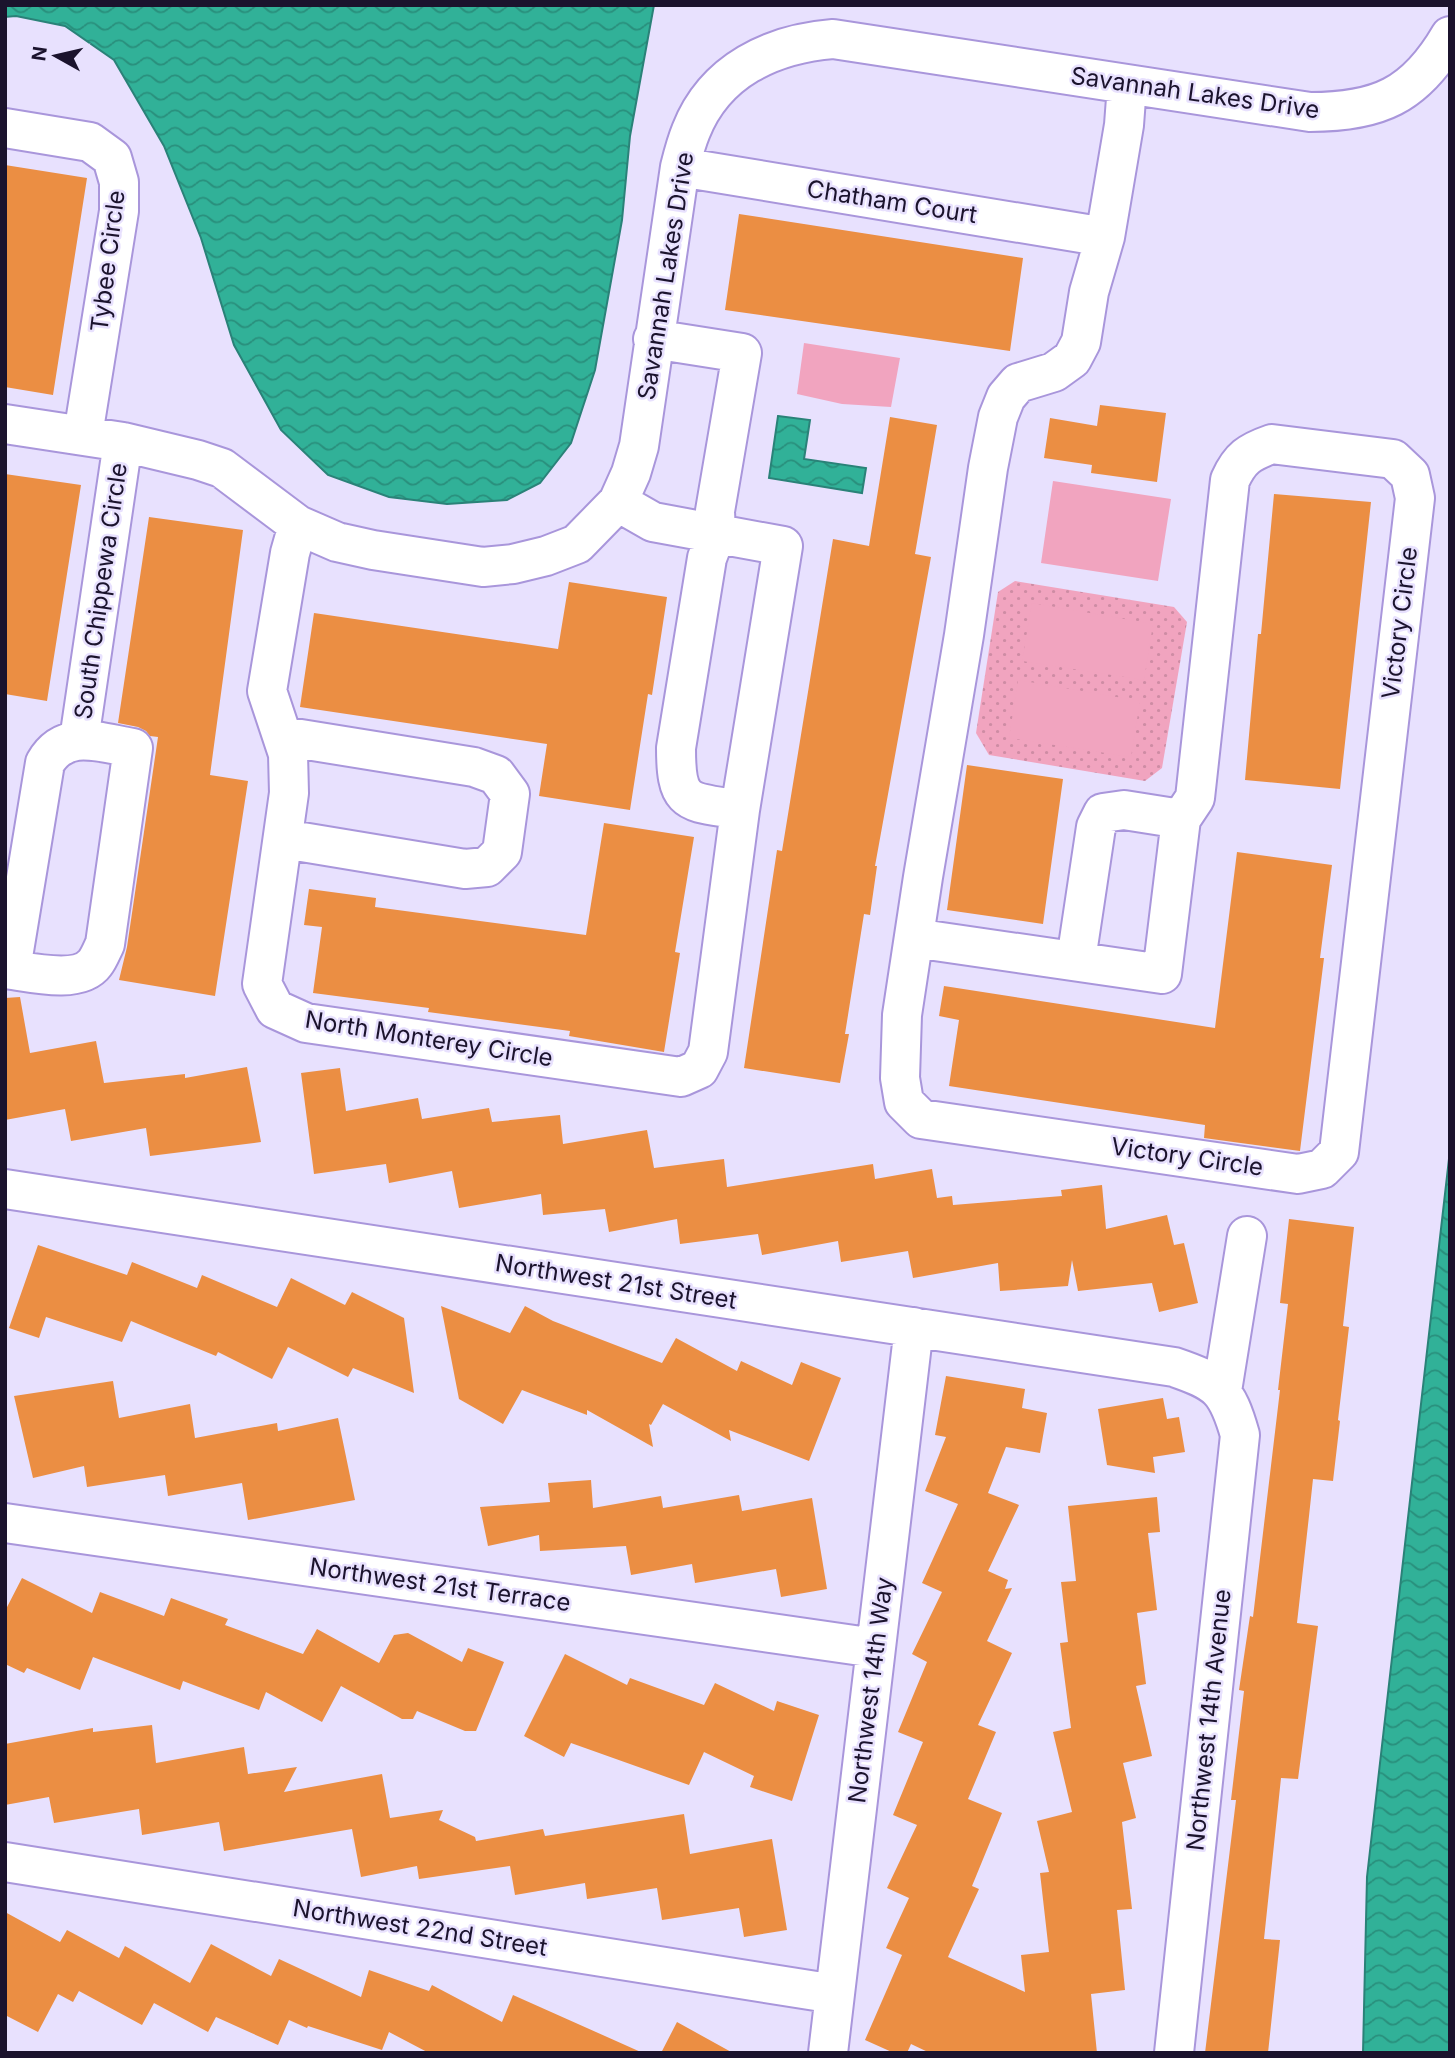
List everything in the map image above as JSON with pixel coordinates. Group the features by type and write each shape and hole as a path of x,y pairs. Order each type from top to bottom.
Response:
{"street":[{"name":"Savannah Lakes Drive","path":"5,424 123,442 222,468 298,525 337,542 483,567 513,564 546,556 577,544 618,502 631,473 639,446 680,167 691,131 704,106 720,85 761,55 809,41 833,39 1310,112 1360,109 1403,90 1425,72 1450,36"},
{"name":"Victory Circle","path":"1127,85 1124,125 1105,237 1088,292 1082,342 1072,359 1054,372 1018,383 1006,397 998,417 902,1015 900,1078 904,1102 921,1119 1298,1174 1322,1169 1339,1152 1415,498 1410,475 1392,459 1272,444 1254,450 1237,464 1230,480 1188,808"},
{"name":"Tybee Circle","path":"5,128 90,142 113,158 119,182 119,211 83,435"},
{"name":"Chatham Court","path":"680,167 1105,237"},
{"path":"618,502 653,522 716,534 783,546 740,810 698,803 682,794 676,778 676,748 706,558 716,534 715,511 742,353 653,339"},
{"name":"South Chippewa Circle","path":"79,740 123,442"},
{"name":"North Monterey Circle","path":"298,525 290,553 267,691 289,754 289,793 284,839 262,984 275,1009 306,1023 681,1077 699,1069 708,1052 740,810"},
{"path":"282,736 474,768 496,775 510,794 502,852 488,867 465,869 284,839"},
{"name":"South Chippewa Circle","path":"79,740 134,748 105,944 94,965 72,976 8,969 45,763 52,751 65,743 79,740"},
{"path":"914,938 1162,974 1188,808 1103,813 1096,827 1076,960"},
{"name":"Northwest 21st Street","path":"5,1189 1174,1367 1199,1375 1222,1391"},
{"path":"1222,1391 1247,1236"},
{"name":"Northwest 14th Way","path":"828,2053 914,1327"},
{"name":"Northwest 14th Avenue","path":"1174,2053 1240,1434 1233,1411 1222,1391"},
{"name":"Northwest 21st Terrace","path":"5,1523 876,1648"},
{"name":"Northwest 22nd Street","path":"5,1862 835,1994"}],"shaded area":[{"path":"804,343 900,358 891,407 842,404 797,394"},
{"path":"1053,481 1171,499 1158,581 1041,563"},
{"path":"1015,581 1174,607 1187,622 1162,768 1145,781 989,755 976,733 998,592"},
{"path":"1032,603 1153,624 1144,680 1022,661"},
{"path":"1018,680 1140,701 1131,757 1009,738"}],"water":[{"path":"5,5 654,5 630,136 622,220 595,370 571,443 540,483 507,500 447,504 389,497 328,475 281,430 234,345 201,238 164,146 114,60 65,26 16,16 5,17"},
{"path":"778,416 810,420 804,459 866,468 862,493 769,478"},
{"path":"1450,1150 1450,2053 1363,2053 1367,1877"}],"building":[{"path":"5,165 87,178 53,395 5,387"},
{"path":"739,214 1023,258 1010,351 725,310"},
{"path":"1100,405 1166,413 1157,482 1091,473 1092,465 1044,458 1050,418 1097,426"},
{"path":"890,417 937,425 915,554 931,557 875,866 870,915 864,914 840,1083 744,1068 777,850 782,851 833,539 869,546"},
{"path":"5,474 81,485 47,701 5,694"},
{"path":"1274,494 1371,502 1340,789 1245,780"},
{"path":"149,517 243,530 210,775 248,781 215,996 119,980 127,947 158,737 150,736 138,727 118,723"},
{"path":"569,582 667,597 652,695 648,694 630,810 539,796 547,744 300,707 314,613 558,649"},
{"path":"967,765 1063,779 1043,924 947,910"},
{"path":"604,823 694,837 675,952 680,953 664,1052 569,1036 570,1031 428,1012 429,1008 313,993 322,927 304,925 309,889 376,898 375,907 586,935"},
{"path":"1237,852 1332,865 1320,958 1324,958 1300,1151 1204,1138 1205,1125 949,1086 959,1020 939,1016 944,986 1215,1028"},
{"path":"20,997 30,1053 96,1041 104,1083 185,1074 185,1078 247,1067 261,1142 150,1156 146,1128 71,1141 65,1109 5,1120 5,998"},
{"path":"340,1068 346,1111 418,1098 422,1119 489,1108 492,1122 560,1115 563,1144 647,1130 654,1168 724,1159 727,1187 873,1164 875,1179 932,1169 937,1198 952,1196 953,1205 1062,1196 1061,1190 1102,1185 1106,1229 1167,1215 1174,1245 1184,1243 1198,1303 1159,1312 1152,1283 1078,1291 1072,1260 1068,1286 1000,1291 998,1263 913,1278 908,1251 841,1262 838,1241 762,1255 758,1234 680,1244 677,1219 609,1232 605,1209 543,1215 541,1194 459,1208 452,1171 389,1183 386,1164 314,1174 301,1073"},
{"path":"1289,1219 1354,1227 1343,1326 1349,1327 1340,1421 1333,1481 1313,1479 1297,1623 1318,1626 1298,1779 1281,1778 1264,1939 1280,1940 1268,2053 1205,2053 1236,1800 1231,1800 1244,1691 1239,1690 1250,1616 1253,1617 1280,1390 1288,1304 1280,1303"},
{"path":"38,1245 127,1275 132,1262 197,1288 202,1275 277,1307 291,1278 345,1305 352,1292 404,1318 414,1393 353,1368 348,1377 288,1347 272,1379 218,1352 216,1356 131,1321 122,1342 46,1317 39,1338 9,1328"},
{"path":"441,1306 510,1333 525,1306 553,1321 662,1363 676,1338 737,1371 741,1361 792,1385 801,1362 841,1378 809,1461 729,1430 731,1441 663,1404 651,1425 649,1424 653,1447 587,1410 587,1415 522,1390 503,1424 459,1399"},
{"path":"946,1376 1025,1389 1022,1408 1047,1413 1040,1453 1006,1447 988,1493 1019,1505 988,1571 1008,1580 1005,1589 1012,1588 987,1641 1012,1653 978,1725 996,1732 968,1799 1002,1813 972,1886 979,1889 948,1957 1025,1992 1021,1955 1049,1952 1040,1873 1049,1872 1037,1821 1072,1812 1053,1732 1071,1728 1060,1643 1068,1642 1061,1582 1076,1581 1068,1506 1157,1497 1160,1532 1148,1533 1157,1610 1137,1613 1146,1684 1136,1686 1152,1756 1123,1763 1136,1818 1122,1822 1132,1909 1117,1910 1125,1990 1091,1994 1097,2053 930,2053 911,2044 907,2053 894,2053 865,2040 902,1955 886,1948 909,1898 887,1888 917,1825 893,1815 923,1742 898,1732 927,1662 912,1654 942,1592 922,1583 958,1504 925,1491 946,1437 935,1435"},
{"path":"113,1381 119,1418 190,1404 195,1438 277,1423 278,1431 338,1418 355,1500 248,1520 242,1483 168,1496 165,1475 87,1487 84,1466 33,1478 14,1396"},
{"path":"1163,1398 1167,1419 1179,1417 1185,1452 1153,1457 1155,1473 1107,1465 1098,1409"},
{"path":"591,1480 593,1508 661,1496 663,1508 739,1495 742,1511 812,1498 827,1589 781,1597 776,1569 695,1583 692,1564 631,1575 626,1546 540,1551 539,1535 488,1546 480,1507 550,1502 548,1483"},
{"path":"22,1578 92,1613 100,1592 164,1616 171,1598 228,1619 225,1625 303,1654 317,1629 379,1663 394,1635 408,1633 462,1662 468,1648 504,1662 476,1731 465,1731 417,1711 413,1719 402,1719 341,1686 322,1722 266,1692 259,1710 183,1681 180,1690 93,1657 80,1690 27,1668 24,1673 5,1664 5,1611"},
{"path":"565,1654 627,1685 630,1678 704,1705 715,1683 774,1711 777,1701 819,1715 792,1801 750,1787 754,1776 704,1752 689,1785 571,1743 564,1757 524,1736"},
{"path":"152,1725 156,1763 244,1747 248,1774 297,1767 284,1792 382,1774 390,1818 443,1810 439,1820 475,1837 476,1841 543,1829 545,1836 684,1814 690,1854 772,1839 787,1930 744,1937 739,1908 662,1920 657,1888 587,1899 585,1883 515,1895 510,1866 419,1879 417,1866 361,1877 352,1829 224,1851 219,1822 142,1835 139,1809 54,1823 49,1797 5,1805 5,1744 93,1728 93,1732"},
{"path":"5,1912 60,1942 67,1930 119,1958 125,1946 190,1983 211,1944 271,1976 279,1959 361,1997 369,1970 429,1991 432,1985 502,2022 513,1995 643,2053 429,2053 389,2032 382,2050 289,2020 278,2045 216,2017 208,2032 154,2003 142,2025 79,1991 73,2002 58,1994 38,2032 5,2015"},
{"path":"677,2022 733,2053 661,2053"}]}
